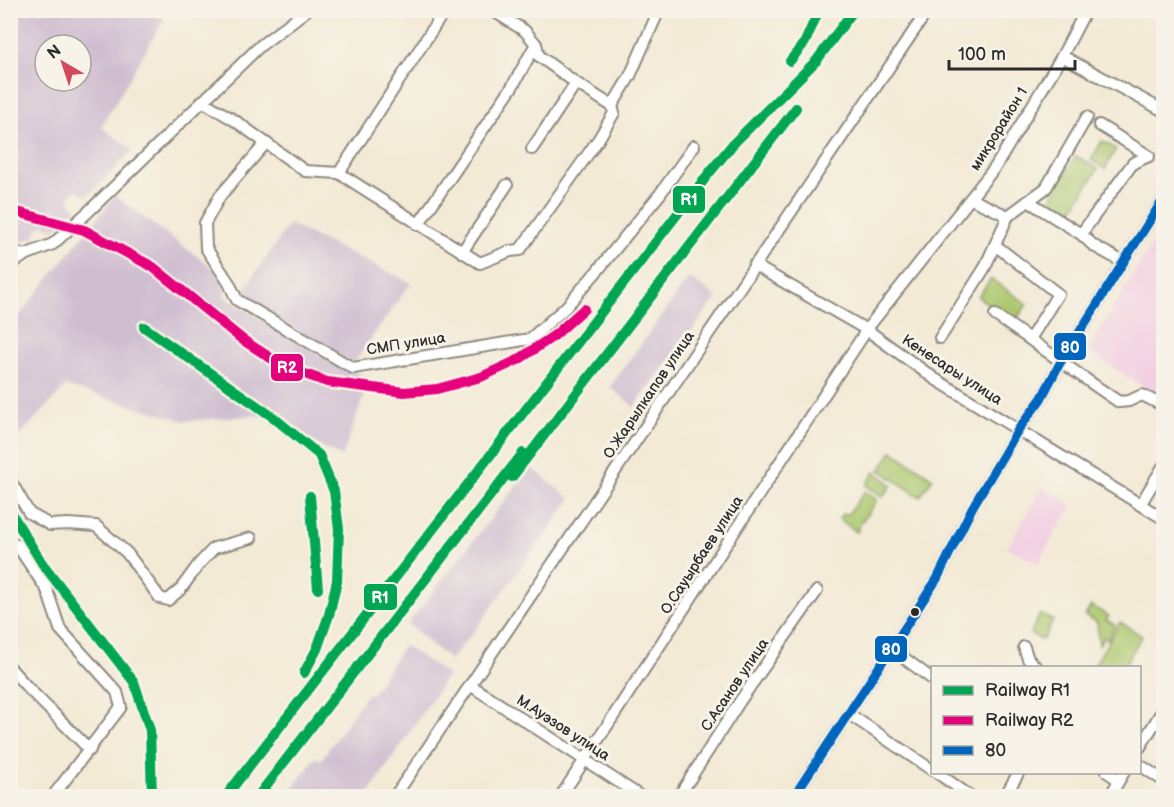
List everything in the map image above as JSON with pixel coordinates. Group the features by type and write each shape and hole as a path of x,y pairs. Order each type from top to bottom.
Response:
{"street":[{"path":"10,265 25,255 53,244 59,239 260,46 307,10"},
{"path":"339,173 445,10"},
{"path":"202,101 234,120 305,171 339,173 480,263 510,251 520,250 598,140 614,113 612,106 576,84 539,56 536,44 525,31 492,10"},
{"path":"612,106 630,76 659,10"},
{"name":"О.Жарылкапов улица","path":"395,796 928,10"},
{"name":"микрорайон 1","path":"867,330 996,166 1062,56 1086,10"},
{"path":"418,225 512,87 536,44"},
{"path":"1062,56 1164,111"},
{"path":"532,149 576,84"},
{"path":"940,338 984,269 1008,216 1046,188 1087,117"},
{"path":"1081,234 1133,163 1149,156 1099,125"},
{"name":"СМП улица","path":"266,143 220,196 205,223 206,248 229,283 237,300 353,368 530,339 566,307 598,270 660,194 694,146"},
{"path":"462,252 507,185"},
{"path":"800,794 937,579 972,508 1018,430 1041,399 1060,363 1164,198"},
{"path":"971,199 1008,216"},
{"path":"1028,201 1081,234 1094,246 1123,262"},
{"path":"995,245 1058,294 1030,339"},
{"path":"10,250 25,255"},
{"name":"Кенесары улица","path":"754,265 867,330 935,379 1164,519"},
{"path":"994,315 1119,402 1129,401 1142,395 1164,406"},
{"name":"О.Сауырбаев улица","path":"561,796 867,330"},
{"path":"1140,505 1164,465"},
{"path":"10,480 29,513 50,525 96,526 127,553 160,598 168,600 180,590 198,564 214,548 251,538"},
{"path":"10,543 17,545 47,590 60,629 117,692 122,707 53,796"},
{"name":"С.Асанов улица","path":"679,796 740,701 817,591"},
{"path":"1024,647 1028,659 1035,666"},
{"path":"892,649 931,678"},
{"path":"10,668 90,750"},
{"name":"М.Ауэзов улица","path":"470,685 640,796"},
{"path":"1141,745 1164,708"},
{"path":"849,714 931,769"},
{"path":"1141,766 1164,781"},
{"path":"939,774 970,796"},
{"path":"1005,796 1018,774"},
{"path":"1110,796 1122,776"}],"shaded area":[{"path":"10,11 150,11 164,19 101,127 133,150 87,197 77,190 68,198 76,209 56,229 41,225 34,237 14,245 10,243"},
{"path":"115,196 217,271 224,280 225,297 320,355 370,379 342,457 261,415 185,421 66,386 11,445 11,326"},
{"path":"289,224 411,283 353,364 239,297"},
{"path":"1163,226 1163,380 1154,394 1087,351"},
{"path":"689,278 717,297 634,407 610,387"},
{"path":"531,467 571,499 475,630 450,660 408,624"},
{"path":"1042,487 1072,505 1038,563 1007,548"},
{"path":"404,645 448,675 367,796 286,796 316,757 321,760 368,693 372,694"}],"green space":[{"path":"1102,141 1116,149 1105,169 1091,160"},
{"path":"1076,156 1098,169 1071,212 1050,199"},
{"path":"991,279 1027,304 1015,322 978,297"},
{"path":"892,451 933,478 920,497 880,470"},
{"path":"875,472 892,485 883,497 866,485"},
{"path":"865,491 877,500 857,532 839,519 842,514 848,514"},
{"path":"1091,606 1109,616 1106,620 1115,625 1108,639 1104,637 1099,645 1097,622 1085,616"},
{"path":"1040,614 1053,620 1043,640 1030,634"},
{"path":"1120,622 1142,636 1124,666 1095,664"}],"rail line":[{"name":"R1","path":"790,61 805,42 819,10"},
{"name":"R1","path":"226,796 710,172 733,144 817,60 854,10"},
{"name":"R1","path":"512,477 796,108"},
{"name":"R2","path":"10,210 84,230 153,267 243,340 283,366 327,382 404,392 437,389 481,377 518,360 555,335 584,309"},
{"name":"R1","path":"144,327 273,417 319,455 334,491 339,529 337,581 329,615 317,649 304,673"},
{"name":"R1","path":"258,796 523,453"},
{"name":"R1","path":"310,496 318,589"},
{"name":"R1","path":"10,511 42,563 134,682 150,730 152,796"}],"transit line":[{"name":"80","path":"794,796 937,579 972,508 1018,430 1041,399 1060,363 1164,198"}]}
